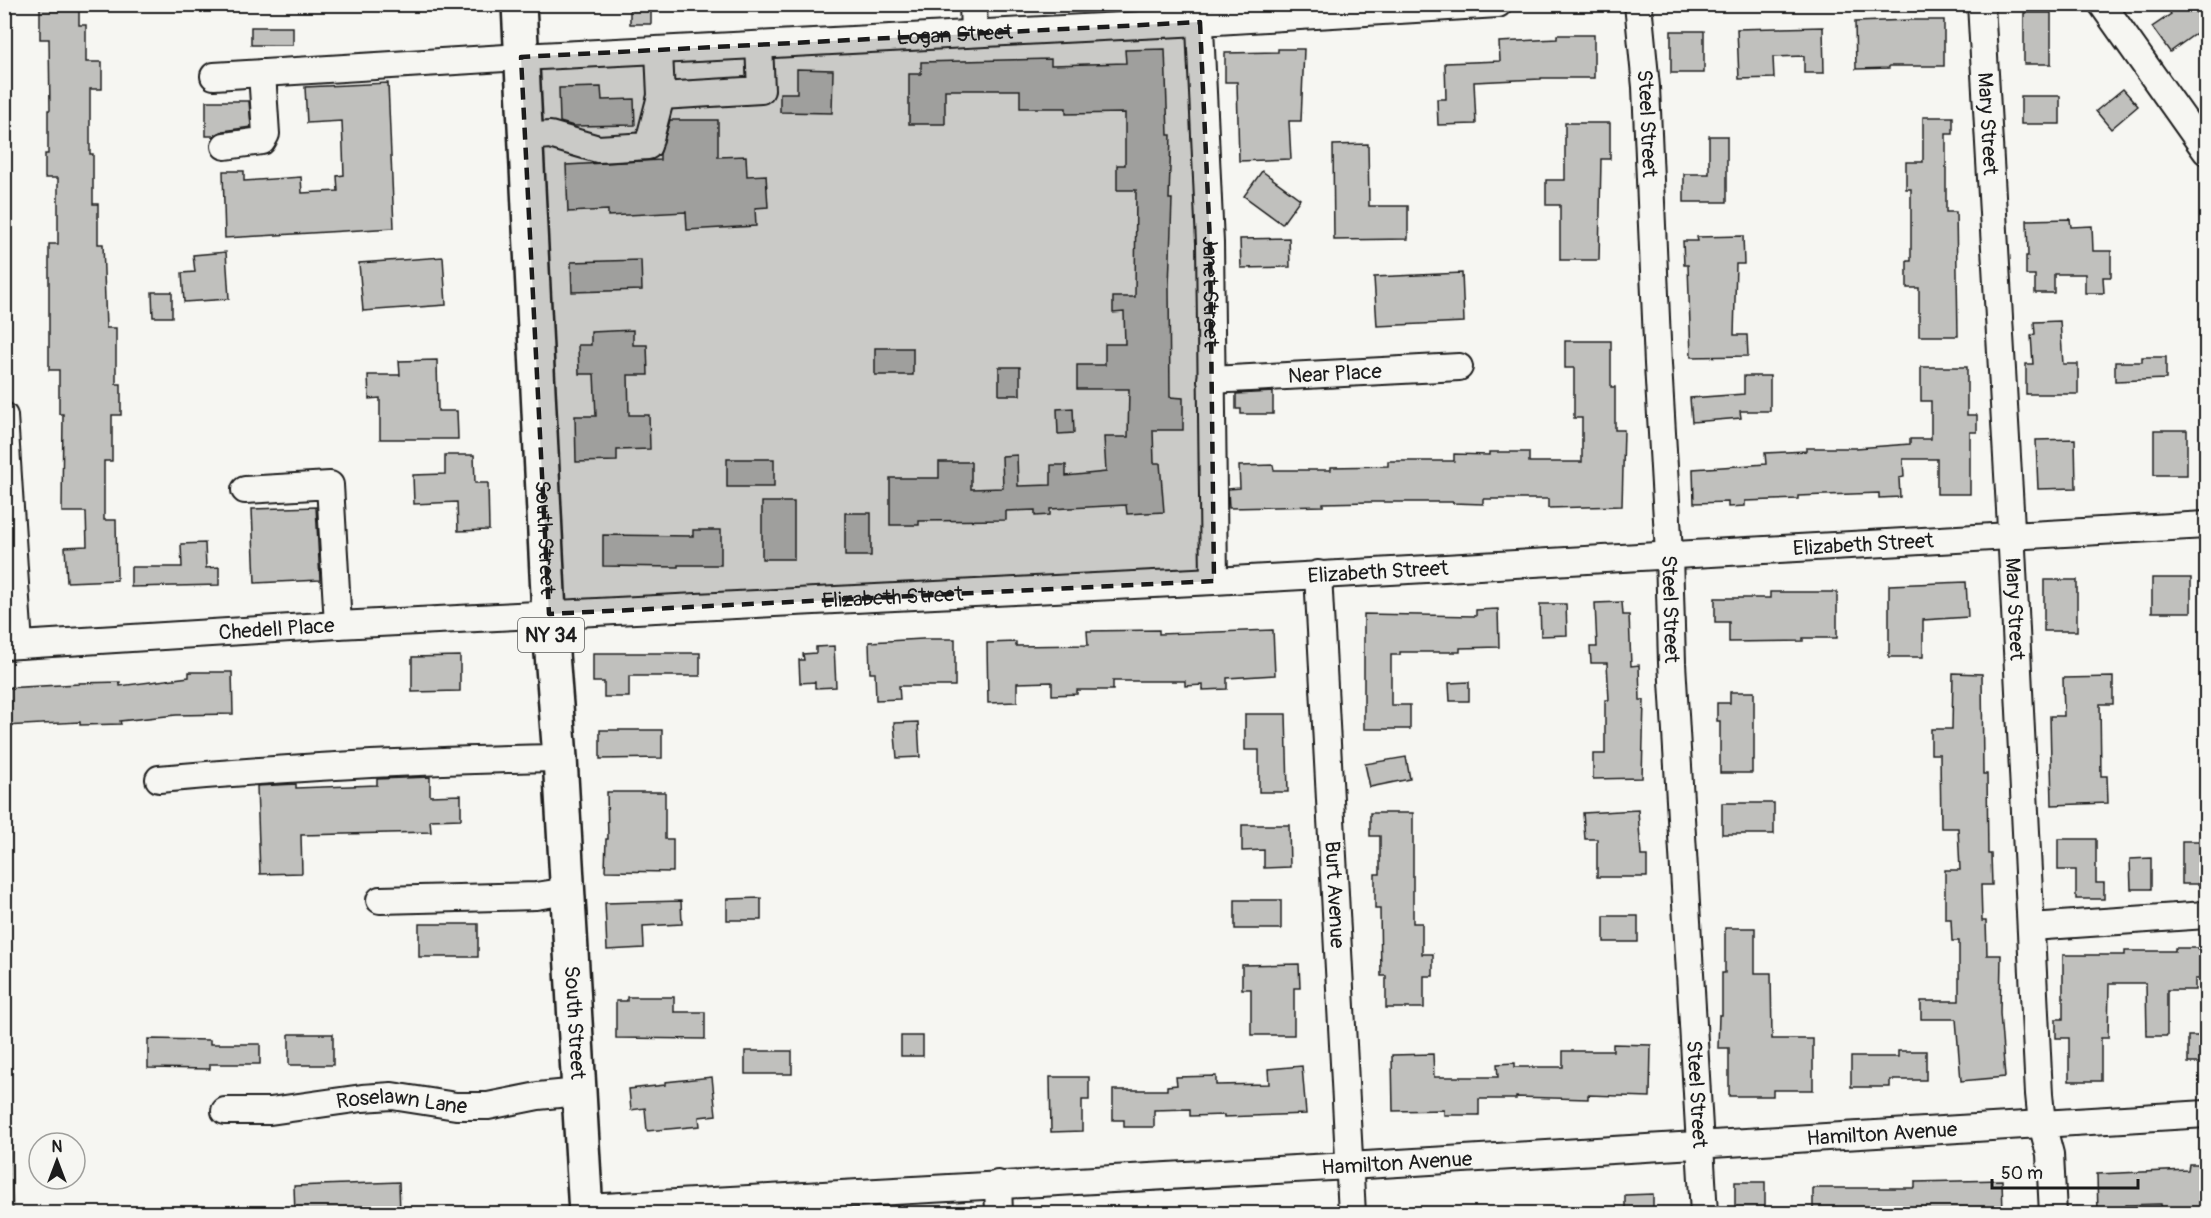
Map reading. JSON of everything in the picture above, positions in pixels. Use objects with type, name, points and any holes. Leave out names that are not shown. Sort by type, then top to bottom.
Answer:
[{"type":"main road","name":"South Street","points":[[519,4],[549,614],[560,758],[586,1211]]},
{"type":"street","points":[[973,4],[974,33]]},
{"type":"street","name":"Logan Street","points":[[214,76],[974,33],[1200,13],[1498,4]]},
{"type":"street","name":"Steel Street","points":[[1638,4],[1646,87],[1674,687],[1704,1214]]},
{"type":"street","name":"Mary Street","points":[[1981,4],[2042,1124],[2050,1154],[2053,1214]]},
{"type":"street","points":[[2102,4],[2206,151]]},
{"type":"street","name":"Janet Street","points":[[1200,13],[1208,172],[1214,581]]},
{"type":"street","points":[[661,96],[761,90],[759,45]]},
{"type":"street","points":[[526,137],[550,135],[598,149],[648,146],[661,96],[659,51]]},
{"type":"street","points":[[225,146],[262,141],[266,134],[262,73]]},
{"type":"street","name":"Near Place","points":[[1210,380],[1459,367]]},
{"type":"street","points":[[4,416],[12,645]]},
{"type":"street","points":[[245,490],[330,485],[338,626]]},
{"type":"street","name":"Elizabeth Street","points":[[549,614],[1214,581],[2206,525]]},
{"type":"street","name":"Burt Avenue","points":[[1318,574],[1352,1214]]},
{"type":"street","name":"Chedell Place","points":[[12,645],[549,614]]},
{"type":"street","points":[[159,779],[422,760],[560,758]]},
{"type":"street","points":[[380,900],[536,896],[568,891]]},
{"type":"street","points":[[2031,927],[2206,915]]},
{"type":"street","name":"Roselawn Lane","points":[[225,1111],[270,1111],[392,1096],[456,1106],[488,1106],[538,1096],[579,1092]]},
{"type":"street","name":"Hamilton Avenue","points":[[586,1211],[998,1184],[1349,1166],[2206,1114]]},
{"type":"street","points":[[998,1184],[999,1214]]},
{"type":"highlighted area","points":[[1200,22],[1210,243],[1214,581],[549,614],[521,57]]},
{"type":"shaded area","points":[[4,1007],[6,1007],[13,1214],[4,1213]]},
{"type":"building","points":[[40,4],[79,4],[79,25],[86,25],[86,62],[102,62],[102,89],[90,89],[90,154],[93,154],[93,204],[98,204],[98,244],[103,244],[106,328],[116,328],[116,384],[121,384],[121,415],[112,415],[112,461],[104,461],[104,520],[116,520],[117,580],[67,582],[65,547],[87,546],[86,512],[62,512],[63,414],[59,414],[59,370],[49,370],[49,244],[58,244],[58,178],[45,178],[45,154],[48,154],[48,110],[50,110],[49,39],[40,39]]},
{"type":"building","points":[[630,4],[651,4],[651,24],[630,24]]},
{"type":"building","points":[[2164,4],[2191,4],[2206,26],[2170,52],[2152,27],[2171,14]]},
{"type":"building","points":[[2024,13],[2051,13],[2051,64],[2024,64]]},
{"type":"building","points":[[1944,20],[1944,66],[1889,66],[1889,68],[1856,69],[1855,22]]},
{"type":"building","points":[[251,27],[293,27],[293,45],[251,45]]},
{"type":"building","points":[[1823,27],[1824,73],[1804,73],[1804,56],[1773,57],[1774,78],[1739,79],[1737,29]]},
{"type":"building","points":[[1671,31],[1704,31],[1704,73],[1671,73]]},
{"type":"building","points":[[1557,35],[1594,35],[1594,78],[1474,82],[1476,124],[1438,125],[1437,99],[1446,99],[1445,63],[1500,61],[1499,42],[1557,39]]},
{"type":"building","points":[[1165,49],[1168,135],[1171,135],[1169,199],[1172,199],[1169,287],[1170,397],[1183,398],[1183,430],[1153,430],[1154,463],[1160,463],[1164,512],[1127,514],[1126,505],[1050,509],[1050,515],[1035,516],[1035,510],[1006,511],[1006,520],[919,521],[919,525],[890,525],[890,478],[939,478],[939,462],[971,462],[971,489],[1003,488],[1002,456],[1017,455],[1018,486],[1051,485],[1051,465],[1066,465],[1066,476],[1106,472],[1104,437],[1128,437],[1129,389],[1077,389],[1077,365],[1105,365],[1105,344],[1125,344],[1124,312],[1113,313],[1113,297],[1135,297],[1136,190],[1117,190],[1117,165],[1125,165],[1125,113],[1066,114],[1066,108],[1020,108],[1020,90],[945,90],[945,124],[909,124],[909,74],[921,74],[921,62],[1051,59],[1051,65],[1126,63],[1125,50]]},
{"type":"building","points":[[1278,49],[1304,49],[1301,121],[1289,121],[1291,159],[1239,161],[1237,82],[1225,82],[1225,53],[1278,52]]},
{"type":"building","points":[[797,69],[833,70],[832,113],[780,112],[780,93],[797,93]]},
{"type":"building","points":[[388,83],[394,228],[225,238],[223,171],[244,171],[244,181],[301,177],[302,193],[338,191],[337,176],[344,175],[342,121],[307,123],[305,87]]},
{"type":"building","points":[[601,87],[602,100],[634,99],[635,125],[574,126],[560,122],[559,88]]},
{"type":"building","points":[[2123,89],[2138,106],[2111,129],[2096,111]]},
{"type":"building","points":[[2021,96],[2060,96],[2060,124],[2021,124]]},
{"type":"building","points":[[206,101],[249,101],[251,127],[206,136]]},
{"type":"building","points":[[1923,117],[1953,117],[1953,134],[1946,134],[1946,212],[1956,212],[1958,336],[1919,336],[1919,288],[1907,288],[1907,261],[1911,261],[1911,189],[1906,189],[1906,162],[1923,162]]},
{"type":"building","points":[[670,120],[718,120],[718,157],[746,156],[747,176],[766,175],[768,207],[755,208],[756,226],[687,230],[686,212],[608,216],[608,210],[568,212],[566,165],[660,160]]},
{"type":"building","points":[[1565,123],[1610,123],[1610,159],[1601,159],[1599,260],[1560,260],[1560,205],[1546,205],[1546,180],[1565,180]]},
{"type":"building","points":[[1709,136],[1727,136],[1727,202],[1684,202],[1684,174],[1709,174]]},
{"type":"building","points":[[1368,144],[1369,206],[1408,206],[1408,239],[1334,240],[1333,145]]},
{"type":"building","points":[[1262,171],[1300,199],[1282,224],[1244,196]]},
{"type":"building","points":[[2070,219],[2071,227],[2092,226],[2093,251],[2111,251],[2111,277],[2103,277],[2104,293],[2085,293],[2085,274],[2054,274],[2054,293],[2035,293],[2035,275],[2026,275],[2027,220]]},
{"type":"building","points":[[1743,236],[1744,264],[1736,264],[1734,335],[1747,335],[1748,356],[1691,357],[1688,265],[1684,265],[1683,241],[1698,241],[1697,237]]},
{"type":"building","points":[[1289,238],[1290,267],[1241,268],[1240,239]]},
{"type":"building","points":[[226,252],[229,299],[184,302],[182,273],[195,272],[193,255]]},
{"type":"building","points":[[443,257],[446,305],[363,311],[359,263]]},
{"type":"building","points":[[641,260],[642,290],[572,292],[571,262]]},
{"type":"building","points":[[1462,273],[1464,322],[1377,326],[1374,277]]},
{"type":"building","points":[[152,292],[172,292],[172,317],[153,317]]},
{"type":"building","points":[[2060,321],[2063,364],[2078,364],[2078,394],[2026,394],[2026,364],[2033,364],[2031,335],[2035,334],[2034,322]]},
{"type":"building","points":[[633,330],[633,345],[647,345],[648,375],[628,375],[629,415],[649,415],[650,449],[617,450],[617,461],[576,462],[575,416],[596,416],[594,374],[579,374],[578,345],[591,345],[591,332]]},
{"type":"building","points":[[1565,341],[1611,341],[1611,387],[1615,387],[1615,430],[1624,430],[1622,506],[1548,508],[1548,499],[1483,499],[1483,504],[1371,502],[1323,503],[1323,506],[1229,508],[1228,489],[1240,488],[1239,466],[1273,465],[1274,470],[1331,470],[1331,467],[1388,466],[1388,461],[1454,461],[1454,454],[1489,455],[1489,452],[1529,452],[1529,462],[1582,462],[1582,418],[1574,418],[1574,368],[1565,368]]},
{"type":"building","points":[[875,348],[913,348],[913,375],[875,375]]},
{"type":"building","points":[[2142,357],[2166,357],[2166,379],[2115,381],[2115,362],[2142,362]]},
{"type":"building","points":[[437,360],[438,411],[457,411],[458,439],[380,439],[380,398],[369,399],[368,375],[400,375],[399,361]]},
{"type":"building","points":[[999,367],[1020,367],[1020,395],[999,395]]},
{"type":"building","points":[[1921,367],[1967,367],[1967,415],[1977,415],[1977,432],[1970,432],[1970,494],[1937,494],[1937,459],[1903,459],[1904,477],[1899,478],[1900,497],[1879,498],[1879,493],[1798,496],[1798,499],[1745,501],[1745,506],[1728,507],[1728,502],[1694,503],[1693,469],[1766,464],[1765,453],[1806,451],[1806,448],[1856,448],[1910,444],[1910,439],[1931,439],[1931,401],[1921,401]]},
{"type":"building","points":[[1744,376],[1770,376],[1770,411],[1740,411],[1741,418],[1692,422],[1690,398],[1744,394]]},
{"type":"building","points":[[1273,392],[1273,414],[1241,414],[1241,409],[1236,409],[1236,394]]},
{"type":"building","points":[[1073,408],[1074,433],[1058,434],[1057,409]]},
{"type":"building","points":[[2154,430],[2187,430],[2187,475],[2154,475]]},
{"type":"building","points":[[2075,439],[2076,488],[2038,489],[2036,440]]},
{"type":"building","points":[[445,455],[474,455],[475,483],[488,483],[489,530],[458,531],[457,502],[414,504],[413,475],[445,474]]},
{"type":"building","points":[[727,459],[774,459],[774,487],[727,487]]},
{"type":"building","points":[[762,502],[794,502],[794,559],[762,559]]},
{"type":"building","points":[[316,507],[320,580],[255,583],[252,509]]},
{"type":"building","points":[[845,513],[871,513],[871,556],[845,556]]},
{"type":"building","points":[[693,530],[721,530],[721,565],[603,566],[603,535],[693,536]]},
{"type":"building","points":[[205,543],[206,568],[219,567],[219,585],[131,587],[131,567],[182,567],[181,544]]},
{"type":"building","points":[[2152,578],[2191,578],[2191,612],[2152,612]]},
{"type":"building","points":[[2044,580],[2077,580],[2077,631],[2044,631]]},
{"type":"building","points":[[1966,582],[1968,617],[1923,620],[1923,657],[1889,657],[1889,585]]},
{"type":"building","points":[[1770,592],[1837,592],[1837,638],[1729,642],[1729,622],[1715,622],[1715,598],[1770,598]]},
{"type":"building","points":[[1622,602],[1623,615],[1629,615],[1631,666],[1639,665],[1640,700],[1644,700],[1642,778],[1593,779],[1593,754],[1605,754],[1605,700],[1609,700],[1607,663],[1591,663],[1590,647],[1597,647],[1595,603]]},
{"type":"building","points":[[1540,604],[1566,604],[1567,635],[1541,636]]},
{"type":"building","points":[[1498,609],[1499,647],[1460,648],[1460,652],[1400,652],[1400,655],[1391,655],[1391,705],[1410,705],[1410,729],[1364,729],[1364,614],[1476,616],[1476,610]]},
{"type":"building","points":[[1159,630],[1159,634],[1273,630],[1275,675],[1227,678],[1227,689],[1203,690],[1203,685],[1185,686],[1185,681],[1113,681],[1113,690],[1077,690],[1077,694],[1052,695],[1052,682],[1017,683],[1017,702],[988,703],[987,643],[1016,642],[1016,646],[1088,645],[1087,631]]},
{"type":"building","points":[[955,639],[955,686],[899,686],[900,699],[876,700],[875,673],[870,673],[869,642]]},
{"type":"building","points":[[834,646],[836,687],[815,688],[815,682],[800,683],[799,660],[804,660],[803,654],[816,653],[816,647]]},
{"type":"building","points":[[593,653],[700,653],[700,676],[629,676],[629,697],[604,697],[604,682],[593,682]]},
{"type":"building","points":[[460,656],[460,691],[412,692],[412,657]]},
{"type":"building","points":[[189,672],[232,672],[233,714],[176,715],[120,721],[121,724],[80,725],[80,722],[4,726],[4,688],[120,682],[120,686],[189,677]]},
{"type":"building","points":[[1953,673],[1982,674],[1983,774],[1987,774],[1988,854],[1991,854],[1992,885],[1981,885],[1982,921],[1986,921],[1987,955],[2001,955],[2000,1013],[2005,1077],[1961,1081],[1956,1019],[1921,1019],[1921,1001],[1959,1001],[1959,941],[1952,941],[1951,919],[1945,919],[1945,870],[1960,870],[1958,828],[1941,828],[1940,754],[1931,754],[1931,729],[1952,729]]},
{"type":"building","points":[[2113,677],[2113,704],[2100,704],[2101,776],[2107,776],[2108,803],[2052,805],[2050,716],[2064,716],[2063,678]]},
{"type":"building","points":[[1469,682],[1469,701],[1450,701],[1449,683]]},
{"type":"building","points":[[1730,692],[1754,692],[1752,773],[1720,773],[1720,721],[1717,721],[1717,703],[1730,703]]},
{"type":"building","points":[[1245,714],[1286,714],[1288,792],[1259,792],[1259,750],[1245,750]]},
{"type":"building","points":[[918,722],[920,757],[897,758],[894,723]]},
{"type":"building","points":[[600,730],[662,730],[662,758],[600,759]]},
{"type":"building","points":[[1406,757],[1410,779],[1370,787],[1365,764]]},
{"type":"building","points":[[430,777],[430,796],[461,795],[461,819],[430,820],[431,832],[301,835],[302,873],[260,874],[257,786],[296,784],[296,788],[377,785],[377,779]]},
{"type":"building","points":[[607,792],[665,792],[665,839],[673,839],[673,872],[605,871],[606,839],[608,839]]},
{"type":"building","points":[[1722,803],[1774,803],[1774,834],[1722,834]]},
{"type":"building","points":[[1638,810],[1641,856],[1647,856],[1647,877],[1597,877],[1597,839],[1585,839],[1583,813]]},
{"type":"building","points":[[1370,813],[1413,813],[1413,923],[1422,923],[1422,954],[1433,954],[1433,976],[1424,976],[1424,1008],[1386,1008],[1386,976],[1381,976],[1380,909],[1375,909],[1375,874],[1380,874],[1380,836],[1370,836]]},
{"type":"building","points":[[1242,825],[1289,825],[1290,867],[1264,868],[1264,850],[1242,851]]},
{"type":"building","points":[[2058,839],[2096,839],[2096,883],[2104,883],[2104,899],[2076,899],[2076,870],[2058,870]]},
{"type":"building","points":[[2182,841],[2206,841],[2206,884],[2182,884]]},
{"type":"building","points":[[2151,858],[2151,889],[2131,889],[2130,859]]},
{"type":"building","points":[[761,898],[761,920],[727,920],[727,899]]},
{"type":"building","points":[[1235,900],[1281,900],[1281,929],[1235,929]]},
{"type":"building","points":[[681,901],[682,924],[643,926],[644,948],[607,950],[605,903]]},
{"type":"building","points":[[1604,916],[1638,916],[1638,942],[1604,942]]},
{"type":"building","points":[[419,924],[478,924],[478,957],[419,957]]},
{"type":"building","points":[[1725,928],[1755,928],[1755,973],[1771,973],[1772,1039],[1813,1039],[1813,1090],[1773,1090],[1773,1096],[1729,1096],[1729,1048],[1718,1048],[1719,1015],[1722,1015],[1722,973],[1725,973]]},
{"type":"building","points":[[2175,948],[2206,948],[2206,979],[2195,979],[2195,990],[2167,990],[2167,1036],[2147,1036],[2146,983],[2109,983],[2108,1038],[2101,1038],[2101,1081],[2069,1081],[2069,1038],[2056,1038],[2056,1019],[2063,1019],[2063,955],[2125,955],[2125,951],[2175,951]]},
{"type":"building","points":[[1299,964],[1300,988],[1294,988],[1294,1035],[1251,1035],[1251,989],[1242,989],[1242,965]]},
{"type":"building","points":[[627,997],[674,997],[674,1012],[705,1012],[705,1039],[616,1038],[616,1001],[627,1001]]},
{"type":"building","points":[[289,1034],[333,1034],[333,1065],[289,1065]]},
{"type":"building","points":[[901,1036],[923,1036],[923,1056],[901,1056]]},
{"type":"building","points":[[2188,1036],[2206,1036],[2206,1063],[2188,1063]]},
{"type":"building","points":[[148,1039],[210,1040],[210,1044],[260,1044],[260,1064],[210,1064],[210,1069],[148,1068]]},
{"type":"building","points":[[1613,1044],[1651,1045],[1650,1097],[1588,1095],[1588,1099],[1516,1097],[1516,1099],[1479,1099],[1479,1115],[1444,1115],[1444,1110],[1393,1111],[1392,1055],[1433,1054],[1434,1077],[1498,1077],[1497,1064],[1515,1063],[1515,1067],[1563,1067],[1563,1051],[1613,1051]]},
{"type":"building","points":[[745,1051],[792,1051],[792,1074],[745,1074]]},
{"type":"building","points":[[1898,1051],[1926,1051],[1926,1080],[1890,1080],[1890,1087],[1851,1087],[1851,1057],[1898,1057]]},
{"type":"building","points":[[1302,1066],[1306,1114],[1224,1117],[1224,1115],[1190,1116],[1190,1109],[1154,1110],[1154,1127],[1124,1127],[1124,1120],[1113,1120],[1113,1090],[1167,1090],[1167,1086],[1177,1085],[1176,1077],[1216,1076],[1216,1085],[1269,1084],[1268,1069]]},
{"type":"building","points":[[712,1077],[716,1115],[699,1117],[700,1126],[647,1131],[645,1108],[631,1110],[629,1089]]},
{"type":"building","points":[[1050,1077],[1089,1077],[1089,1100],[1082,1100],[1082,1131],[1051,1132]]},
{"type":"building","points":[[2189,1164],[2206,1164],[2206,1213],[2162,1214],[2161,1204],[2126,1205],[2126,1214],[2098,1214],[2097,1174],[2188,1170]]},
{"type":"building","points":[[2002,1180],[2003,1214],[1813,1214],[1813,1188],[1915,1188],[1915,1182]]},
{"type":"building","points":[[399,1182],[400,1214],[295,1214],[294,1186]]},
{"type":"building","points":[[1735,1182],[1765,1182],[1765,1214],[1735,1214]]},
{"type":"building","points":[[1653,1194],[1653,1214],[1625,1214],[1625,1195]]}]
